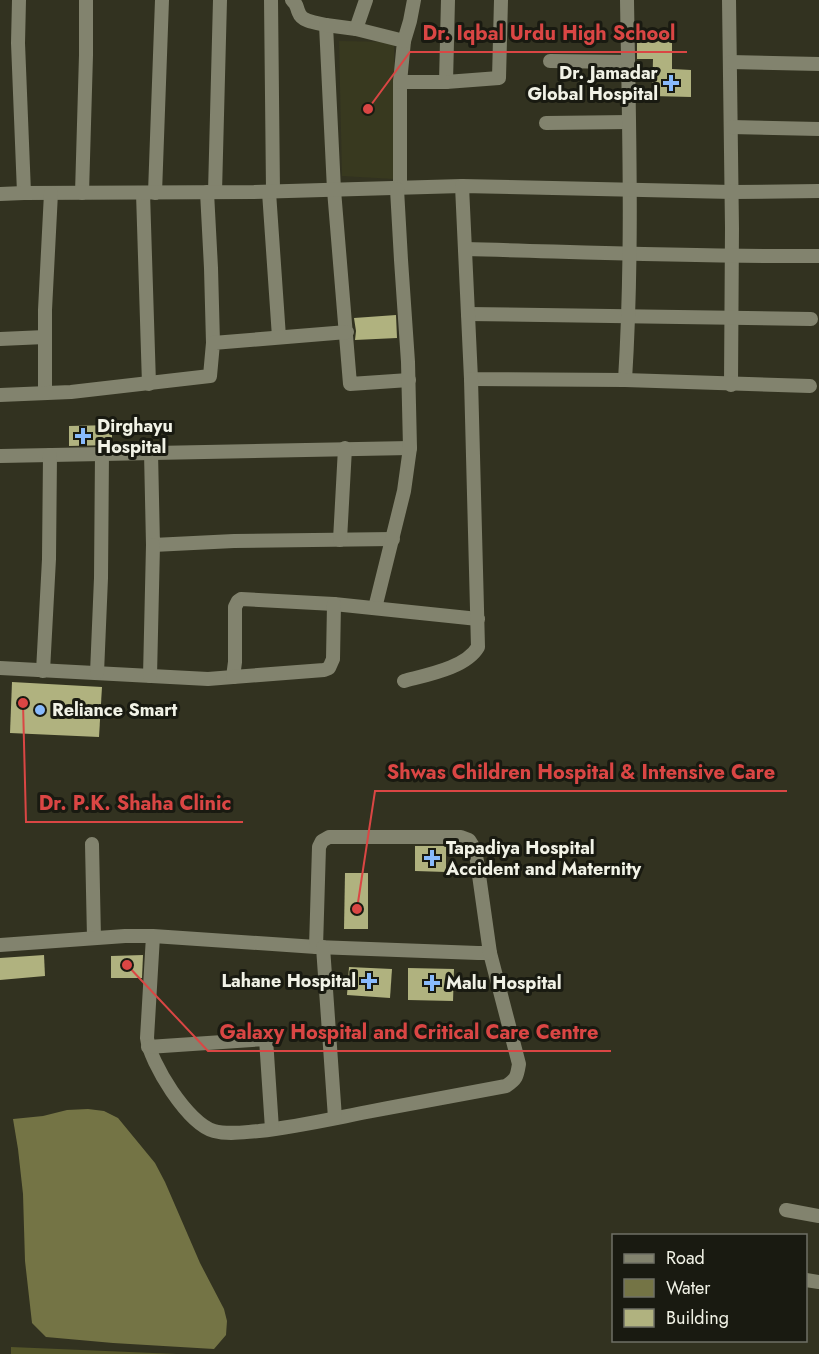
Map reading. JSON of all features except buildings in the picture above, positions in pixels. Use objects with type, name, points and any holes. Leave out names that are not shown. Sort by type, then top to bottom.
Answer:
[{"type":"street","points":[[20,0],[18,43],[24,193]]},
{"type":"street","points":[[82,193],[87,55],[86,0]]},
{"type":"street","points":[[149,384],[149,193],[162,0]]},
{"type":"street","points":[[0,395],[71,392],[210,376],[213,343],[211,192],[220,0]]},
{"type":"street","points":[[271,0],[271,191],[279,337]]},
{"type":"street","points":[[292,0],[297,5],[301,17],[326,25],[356,29],[404,41]]},
{"type":"street","points":[[356,29],[366,0]]},
{"type":"street","points":[[375,608],[404,491],[410,448],[409,380],[399,188],[400,82],[404,41],[414,0]]},
{"type":"street","points":[[446,82],[448,0]]},
{"type":"street","points":[[400,82],[446,82],[499,78],[501,0]]},
{"type":"street","points":[[625,380],[630,253],[627,0]]},
{"type":"street","points":[[729,0],[732,385]]},
{"type":"street","points":[[326,25],[334,190],[350,384],[409,380]]},
{"type":"street","points":[[550,61],[628,62]]},
{"type":"street","points":[[730,62],[819,64]]},
{"type":"street","points":[[546,123],[629,122]]},
{"type":"street","points":[[731,128],[819,129]]},
{"type":"street","points":[[0,194],[462,186],[732,192],[819,191]]},
{"type":"street","points":[[404,681],[469,658],[478,647],[471,379],[462,186]]},
{"type":"street","points":[[45,393],[45,310],[51,193]]},
{"type":"street","points":[[465,249],[732,257],[818,256]]},
{"type":"street","points":[[468,314],[811,319]]},
{"type":"street","points":[[213,343],[347,332]]},
{"type":"street","points":[[0,339],[45,337]]},
{"type":"street","points":[[471,379],[625,380],[810,386]]},
{"type":"street","points":[[340,540],[345,448]]},
{"type":"street","points":[[0,456],[410,448]]},
{"type":"street","points":[[150,676],[153,545],[151,452]]},
{"type":"street","points":[[97,673],[101,578],[102,453]]},
{"type":"street","points":[[43,671],[49,559],[50,454]]},
{"type":"street","points":[[153,545],[234,541],[393,539]]},
{"type":"street","points":[[233,677],[235,607],[241,599],[334,604],[478,619]]},
{"type":"street","points":[[0,668],[208,679],[324,670],[329,668],[333,659],[334,604]]},
{"type":"street","points":[[153,936],[148,1047],[167,1086],[193,1116],[210,1130],[225,1133],[272,1129],[335,1118],[506,1086],[518,1075],[519,1064],[490,952],[477,861],[474,848],[469,840],[461,837],[329,837],[322,841],[319,847],[320,947],[335,1118]]},
{"type":"street","points":[[92,844],[94,938]]},
{"type":"street","points":[[0,945],[153,936],[320,947],[490,952]]},
{"type":"street","points":[[148,1047],[266,1039],[272,1129]]},
{"type":"street","points":[[786,1210],[819,1216]]},
{"type":"shaded area","points":[[339,41],[394,42],[394,179],[342,176]]},
{"type":"shaded area","points":[[11,1347],[177,1354],[11,1354]]},
{"type":"water","points":[[88,1109],[104,1111],[118,1118],[155,1163],[165,1182],[200,1263],[224,1309],[227,1321],[226,1335],[214,1349],[46,1337],[32,1323],[25,1261],[23,1194],[13,1119]]},
{"type":"place","name":"Dr. Jamadar Global Hospital","points":[[671,83]]},
{"type":"place","name":"Dr. Iqbal Urdu High School","points":[[368,109]]},
{"type":"place","name":"Dirghayu Hospital","points":[[83,436]]},
{"type":"place","name":"Dr. P.K. Shaha Clinic","points":[[23,703]]},
{"type":"place","name":"Reliance Smart","points":[[40,710]]},
{"type":"place","name":"Tapadiya Hospital Accident and Maternity","points":[[432,858]]},
{"type":"place","name":"Shwas Children Hospital & Intensive Care","points":[[357,909]]},
{"type":"place","name":"Galaxy Hospital and Critical Care Centre","points":[[127,965]]},
{"type":"place","name":"Lahane Hospital","points":[[369,981]]},
{"type":"place","name":"Malu Hospital","points":[[432,983]]}]
